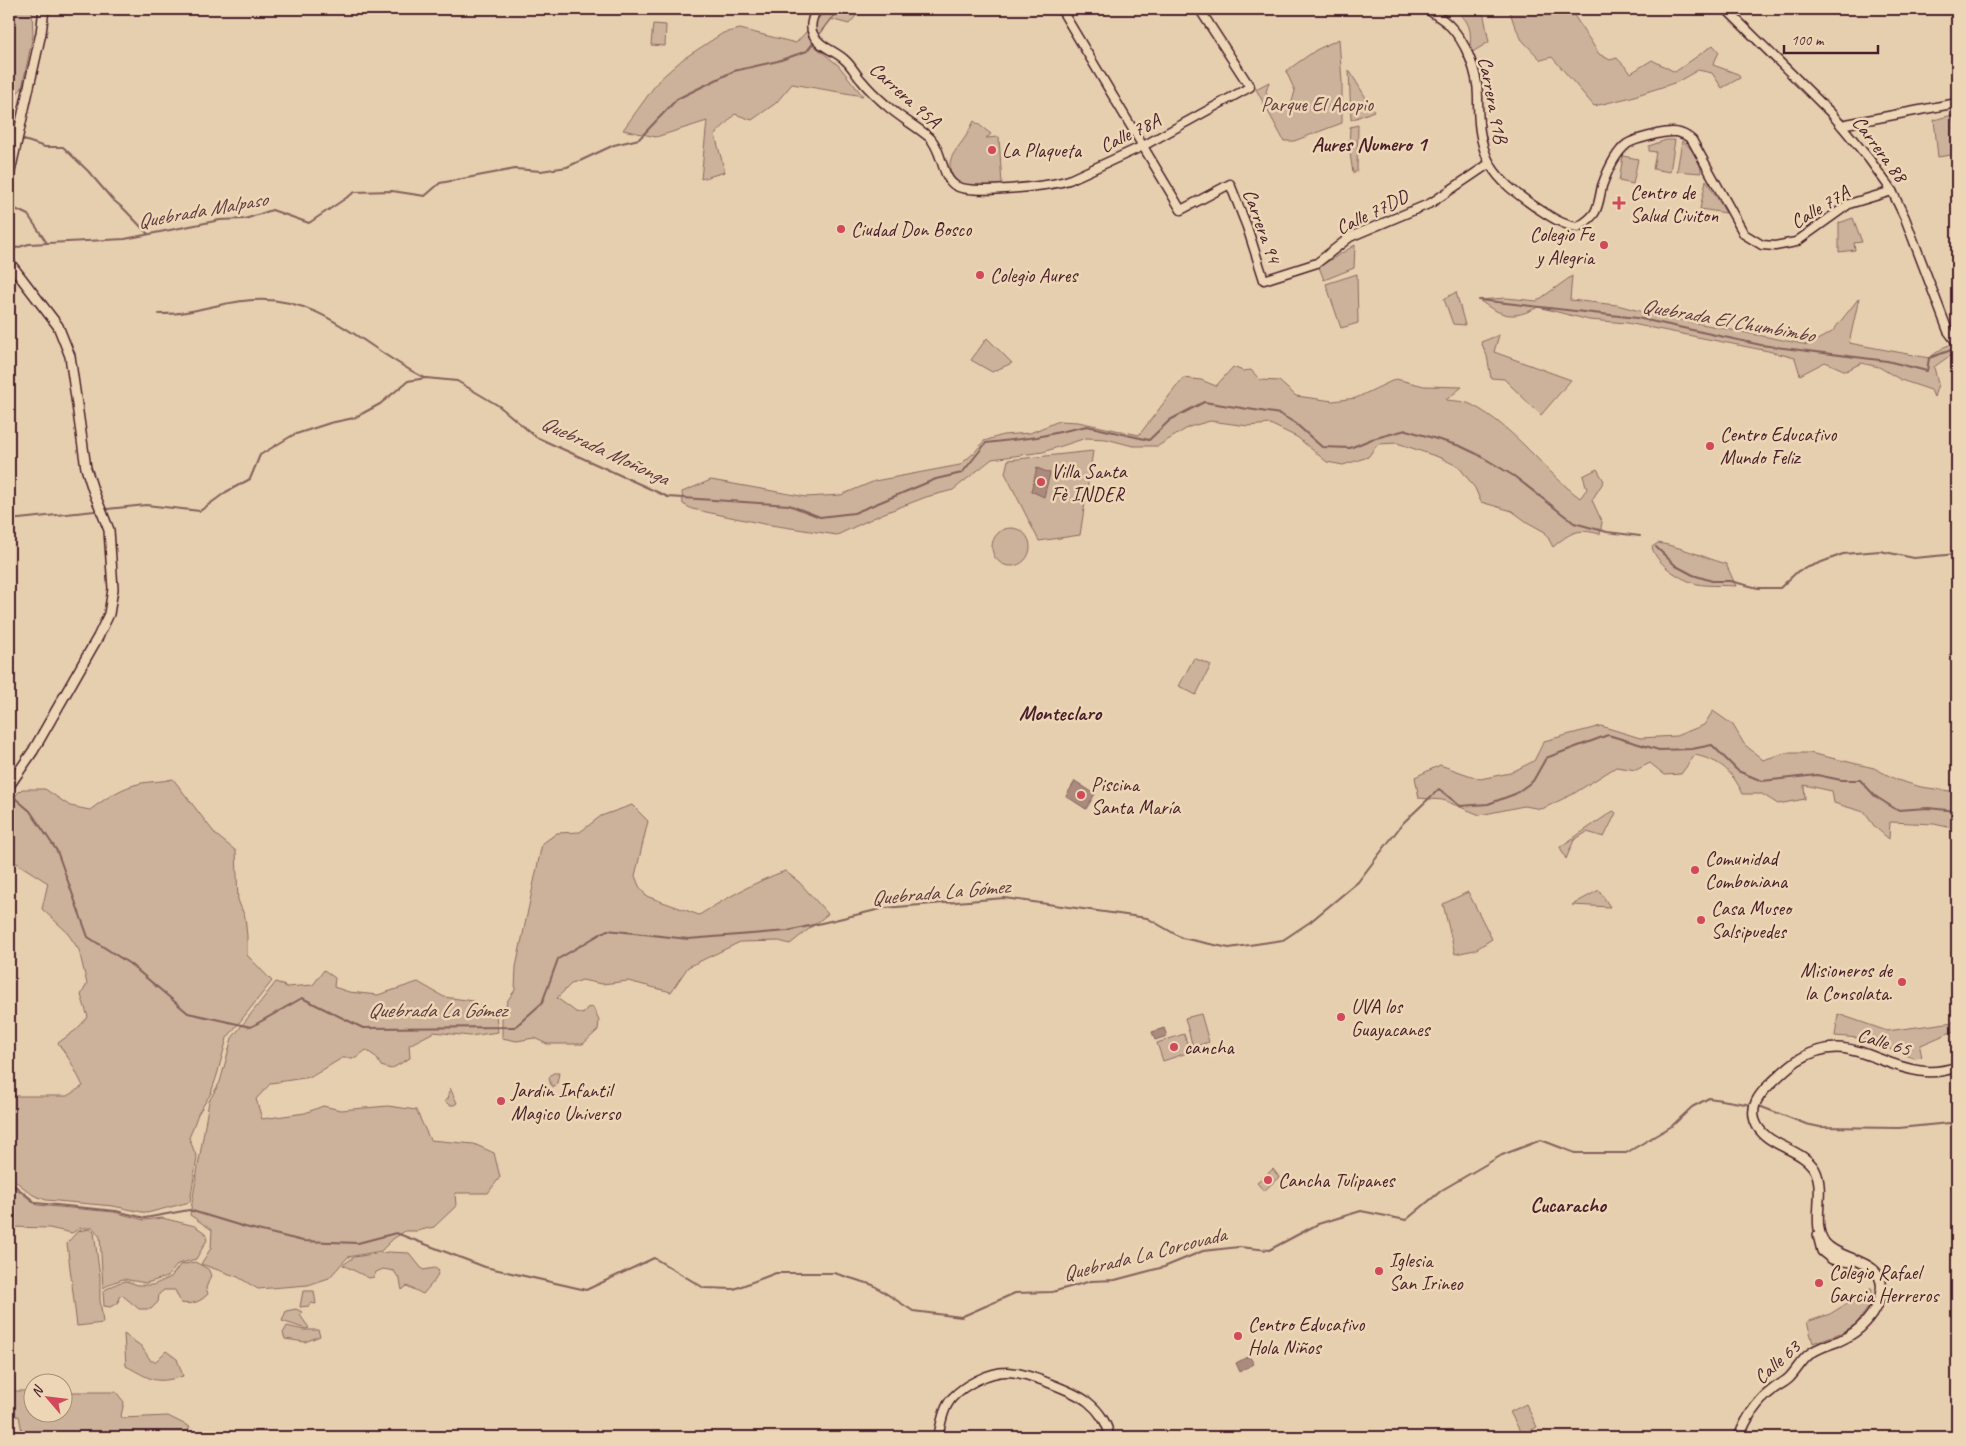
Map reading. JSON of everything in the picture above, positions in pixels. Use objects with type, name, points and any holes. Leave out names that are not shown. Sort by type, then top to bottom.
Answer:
[{"type":"main road","points":[[9,176],[41,33],[44,9]]},
{"type":"main road","points":[[9,262],[58,326],[70,356],[86,468],[108,530],[113,589],[109,614],[98,637],[33,751],[9,786]]},
{"type":"main road","name":"Calle 65","points":[[1818,1225],[1820,1194],[1818,1178],[1814,1169],[1807,1160],[1768,1137],[1755,1121],[1754,1107],[1758,1098],[1796,1061],[1830,1050],[1848,1048],[1857,1050],[1901,1067],[1918,1071],[1945,1071],[1957,1067]]},
{"type":"main road","points":[[1818,1225],[1823,1242],[1832,1249],[1858,1262]]},
{"type":"main road","points":[[1818,1225],[1820,1250],[1832,1259],[1858,1262]]},
{"type":"main road","name":"Calle 63","points":[[1739,1437],[1746,1420],[1760,1400],[1789,1378],[1810,1354],[1820,1347],[1845,1338],[1860,1328],[1874,1311],[1878,1301],[1881,1280],[1873,1270],[1858,1262]]},
{"type":"main road","points":[[9,1380],[9,1397]]},
{"type":"street","name":"Carrera 95A","points":[[817,9],[811,26],[816,37],[846,61],[862,83],[888,107],[930,138],[936,146],[948,179],[958,187]]},
{"type":"street","points":[[1062,9],[1143,146]]},
{"type":"street","name":"Calle 78A","points":[[958,187],[996,189],[1058,184],[1143,146],[1250,87],[1202,13],[1210,9]]},
{"type":"street","name":"Carrera 91B","points":[[1427,9],[1442,18],[1450,26],[1467,54],[1476,80],[1478,96],[1477,119],[1480,135],[1490,163],[1499,176],[1522,198],[1553,219],[1569,226],[1578,227]]},
{"type":"street","name":"Carrera 88","points":[[1726,9],[1797,78],[1841,125],[1892,191],[1905,218],[1948,331],[1957,343]]},
{"type":"street","points":[[1841,125],[1957,103]]},
{"type":"street","name":"Calle 77A","points":[[1578,227],[1591,218],[1596,210],[1603,185],[1620,151],[1627,144],[1636,140],[1667,132],[1685,134],[1692,140],[1744,234],[1762,245],[1775,246],[1796,242],[1849,204],[1892,191]]},
{"type":"street","name":"Carrera 94","points":[[1143,146],[1181,210],[1230,184],[1247,227],[1264,280]]},
{"type":"street","name":"Calle 77DD","points":[[1264,280],[1317,263],[1350,237],[1431,203],[1490,163]]},
{"type":"street","points":[[938,1437],[942,1419],[953,1397],[987,1376],[1008,1372],[1022,1373],[1086,1401],[1101,1415],[1109,1437]]},
{"type":"green space","points":[[9,9],[32,9],[33,35],[22,88],[9,102]]},
{"type":"green space","points":[[827,9],[862,9],[849,24],[830,19],[812,44],[838,65],[863,96],[792,84],[776,103],[752,120],[735,114],[715,135],[725,172],[701,179],[707,121],[656,137],[623,130],[659,80],[683,59],[723,33],[740,29],[796,43]]},
{"type":"green space","points":[[1453,9],[1480,9],[1484,16],[1489,42],[1469,54],[1469,28],[1464,18]]},
{"type":"green space","points":[[1509,9],[1570,9],[1599,54],[1610,60],[1617,58],[1631,73],[1652,60],[1675,72],[1713,45],[1719,52],[1713,65],[1738,74],[1740,78],[1722,88],[1712,73],[1698,70],[1677,82],[1628,98],[1594,106],[1552,57],[1541,60],[1522,40]]},
{"type":"green space","points":[[653,24],[666,25],[665,46],[651,45]]},
{"type":"green space","name":"Parque El Acopio","points":[[1339,39],[1342,123],[1294,141],[1284,141],[1256,89],[1269,82],[1266,92],[1276,111],[1284,106],[1285,108],[1291,105],[1295,91],[1286,71],[1316,50]]},
{"type":"green space","points":[[1349,70],[1374,111],[1351,120]]},
{"type":"green space","points":[[1952,115],[1957,154],[1938,157],[1934,120]]},
{"type":"green space","points":[[974,121],[991,134],[986,138],[999,137],[1002,185],[972,186],[956,182],[952,175],[950,163],[954,152]]},
{"type":"green space","points":[[1358,125],[1357,171],[1353,173],[1349,147],[1350,127]]},
{"type":"green space","points":[[1666,140],[1675,140],[1670,172],[1653,169],[1656,152],[1649,151],[1649,146]]},
{"type":"green space","points":[[1682,141],[1695,155],[1700,164],[1701,173],[1677,171]]},
{"type":"green space","points":[[1623,156],[1638,159],[1633,184],[1619,181]]},
{"type":"green space","points":[[1706,180],[1726,213],[1700,209]]},
{"type":"green space","points":[[1853,218],[1862,242],[1854,243],[1855,250],[1839,252],[1839,223]]},
{"type":"green space","points":[[1355,245],[1354,268],[1324,280],[1319,267]]},
{"type":"green space","points":[[1357,274],[1358,323],[1341,328],[1326,284]]},
{"type":"green space","points":[[1572,276],[1570,300],[1617,305],[1651,314],[1808,345],[1832,332],[1859,298],[1849,343],[1929,358],[1944,347],[1957,342],[1957,353],[1934,367],[1938,384],[1934,397],[1931,390],[1901,380],[1879,367],[1861,363],[1846,371],[1825,362],[1800,375],[1795,358],[1768,351],[1627,323],[1589,320],[1538,307],[1521,314],[1508,315],[1494,310],[1479,300],[1506,298],[1537,301]]},
{"type":"green space","points":[[1456,292],[1465,325],[1453,324],[1444,299]]},
{"type":"green space","points":[[1499,335],[1494,352],[1571,380],[1541,415],[1504,379],[1491,378],[1487,356],[1481,342]]},
{"type":"green space","points":[[987,338],[1012,363],[992,372],[971,360]]},
{"type":"green space","points":[[1233,367],[1243,371],[1251,370],[1260,380],[1279,381],[1296,396],[1333,401],[1356,398],[1396,379],[1424,386],[1462,387],[1446,400],[1469,404],[1487,414],[1502,425],[1566,487],[1580,498],[1587,489],[1583,476],[1597,469],[1604,481],[1592,500],[1602,522],[1600,534],[1585,531],[1575,533],[1553,547],[1545,532],[1512,511],[1481,502],[1475,488],[1459,467],[1441,458],[1397,443],[1378,444],[1368,457],[1343,465],[1327,462],[1297,437],[1270,424],[1248,426],[1210,421],[1189,427],[1158,446],[1133,446],[1106,439],[1086,438],[1043,452],[992,459],[953,490],[926,497],[882,514],[837,535],[764,524],[692,509],[683,504],[682,492],[711,480],[806,497],[841,495],[875,481],[960,465],[984,441],[1003,435],[1030,433],[1059,421],[1078,422],[1139,435],[1183,378],[1201,380],[1216,386]]},
{"type":"green space","points":[[1093,451],[1080,535],[1039,541],[1005,473],[1008,460]]},
{"type":"green space","points":[[1011,528],[1025,533],[1030,547],[1025,561],[1011,566],[997,561],[992,547],[997,533]]},
{"type":"green space","points":[[1658,543],[1726,564],[1736,586],[1697,584],[1681,577],[1665,567],[1659,560],[1652,547]]},
{"type":"green space","points":[[1194,658],[1211,665],[1196,695],[1179,686]]},
{"type":"green space","points":[[1713,711],[1733,725],[1744,744],[1763,760],[1785,753],[1810,753],[1874,768],[1897,780],[1921,787],[1957,792],[1957,829],[1934,824],[1890,822],[1889,839],[1875,827],[1864,812],[1834,803],[1832,791],[1804,785],[1805,799],[1778,804],[1762,794],[1743,794],[1734,779],[1724,768],[1712,760],[1695,755],[1681,774],[1665,775],[1650,763],[1636,770],[1616,767],[1573,794],[1542,809],[1524,806],[1480,815],[1443,800],[1419,798],[1415,777],[1440,765],[1480,779],[1510,773],[1534,761],[1544,741],[1601,726],[1640,738],[1676,736],[1704,725]]},
{"type":"green space","points":[[173,779],[216,835],[236,851],[238,900],[245,917],[247,955],[272,981],[227,1038],[211,1093],[198,1114],[189,1138],[197,1158],[190,1202],[147,1213],[113,1206],[46,1200],[33,1195],[9,1176],[9,1096],[67,1096],[83,1086],[71,1062],[58,1043],[76,1030],[88,1017],[81,995],[87,984],[79,950],[66,931],[42,909],[48,883],[12,860],[9,854],[9,802],[22,789],[45,789],[70,806],[90,810],[108,797],[128,787]]},
{"type":"green space","points":[[632,805],[648,821],[635,876],[646,896],[699,915],[752,885],[785,871],[799,882],[828,914],[790,944],[779,941],[740,942],[688,967],[671,992],[628,981],[602,984],[582,980],[571,984],[557,998],[576,1012],[583,1014],[587,1008],[593,1007],[599,1021],[598,1030],[583,1044],[547,1044],[534,1038],[517,1041],[502,1038],[502,1015],[508,1000],[515,990],[516,967],[542,844],[557,833],[580,832],[601,816]]},
{"type":"green space","points":[[1613,811],[1616,813],[1604,837],[1587,832],[1574,840],[1566,859],[1560,847]]},
{"type":"green space","points":[[1599,890],[1610,907],[1572,905]]},
{"type":"green space","points":[[1468,892],[1492,939],[1475,950],[1455,954],[1443,904]]},
{"type":"green space","points":[[324,970],[335,978],[334,987],[349,992],[378,995],[418,982],[444,997],[474,1001],[496,1015],[498,1032],[470,1036],[434,1032],[409,1045],[410,1058],[391,1069],[381,1066],[376,1057],[366,1050],[356,1058],[342,1058],[311,1077],[271,1083],[256,1099],[262,1119],[305,1113],[323,1106],[341,1110],[388,1106],[416,1110],[430,1140],[474,1144],[494,1153],[500,1177],[488,1193],[455,1193],[456,1206],[434,1227],[417,1231],[405,1231],[393,1239],[381,1251],[348,1257],[329,1278],[308,1285],[258,1289],[238,1277],[201,1264],[211,1248],[212,1230],[190,1215],[209,1101],[220,1082],[232,1038],[276,982],[287,987],[313,985]]},
{"type":"green space","name":"cancha","points":[[1201,1014],[1209,1042],[1193,1047],[1185,1018]]},
{"type":"green space","points":[[1838,1014],[1887,1031],[1954,1022],[1957,1027],[1956,1030],[1921,1045],[1922,1057],[1914,1058],[1859,1038],[1835,1036]]},
{"type":"green space","name":"cancha","points":[[1184,1034],[1190,1052],[1163,1061],[1157,1043]]},
{"type":"green space","points":[[553,1073],[559,1073],[557,1083],[553,1087],[549,1077]]},
{"type":"green space","points":[[450,1088],[457,1103],[454,1105],[449,1105],[445,1101],[448,1099]]},
{"type":"green space","name":"Cancha Tulipanes","points":[[1273,1169],[1279,1177],[1264,1191],[1257,1183]]},
{"type":"green space","points":[[9,1183],[37,1205],[114,1212],[144,1220],[162,1218],[195,1226],[205,1233],[207,1240],[196,1259],[178,1264],[167,1277],[146,1283],[123,1279],[103,1288],[100,1237],[93,1228],[80,1228],[72,1233],[49,1228],[9,1227]]},
{"type":"green space","points":[[90,1229],[94,1232],[100,1277],[103,1323],[77,1326],[67,1243],[78,1231]]},
{"type":"green space","points":[[388,1252],[409,1253],[423,1270],[435,1268],[439,1271],[435,1280],[423,1294],[407,1286],[402,1290],[400,1280],[394,1271],[383,1269],[376,1272],[374,1277],[369,1278],[343,1265],[354,1257]]},
{"type":"green space","points":[[195,1262],[208,1269],[211,1275],[206,1288],[208,1294],[199,1301],[189,1304],[181,1303],[175,1290],[164,1290],[159,1294],[158,1302],[151,1309],[139,1309],[122,1295],[119,1297],[118,1303],[110,1307],[104,1306],[103,1291],[118,1283],[126,1281],[138,1285],[153,1285],[171,1277],[180,1265]]},
{"type":"green space","points":[[1872,1288],[1871,1304],[1856,1324],[1843,1332],[1813,1343],[1807,1322],[1830,1314]]},
{"type":"green space","points":[[303,1291],[314,1291],[316,1304],[311,1303],[309,1306],[300,1307]]},
{"type":"green space","points":[[296,1309],[302,1312],[300,1315],[309,1328],[306,1329],[282,1321],[286,1311]]},
{"type":"green space","points":[[287,1326],[304,1330],[318,1330],[320,1336],[305,1342],[285,1339],[283,1333]]},
{"type":"green space","points":[[124,1334],[141,1346],[151,1361],[156,1361],[166,1351],[177,1359],[183,1376],[165,1380],[153,1379],[126,1366]]},
{"type":"green space","points":[[13,1391],[22,1391],[22,1424],[72,1424],[72,1392],[116,1392],[124,1402],[122,1418],[168,1416],[190,1427],[184,1437],[23,1437],[19,1416],[11,1417]]},
{"type":"green space","points":[[1526,1404],[1537,1427],[1522,1435],[1510,1412]]},
{"type":"green space","points":[[254,1430],[265,1431],[272,1437],[248,1437],[254,1434]]},
{"type":"green space","points":[[674,1432],[674,1437],[647,1437],[647,1434]]},
{"type":"shaded area","name":"Villa Santa Fè INDER","points":[[1037,468],[1050,473],[1044,497],[1031,491]]},
{"type":"shaded area","name":"Piscina Santa María","points":[[1075,781],[1095,794],[1086,809],[1066,796]]},
{"type":"shaded area","points":[[1164,1028],[1167,1036],[1155,1040],[1152,1032]]},
{"type":"shaded area","points":[[1249,1356],[1254,1364],[1240,1372],[1236,1363]]},
{"type":"waterway","name":"Quebrada Malpaso","points":[[818,36],[839,9]]},
{"type":"waterway","name":"Quebrada Malpaso","points":[[9,250],[29,244],[125,239],[220,220],[245,219],[272,210],[309,223],[355,192],[392,191],[425,196],[440,183],[515,169],[541,171],[567,167],[614,145],[639,139],[677,99],[734,71],[778,61],[807,51],[814,42]]},
{"type":"waterway","points":[[21,139],[45,147],[63,147],[148,234]]},
{"type":"waterway","points":[[9,206],[28,215],[47,243]]},
{"type":"waterway","points":[[159,314],[183,313],[228,303],[254,300],[279,301],[302,307],[344,327],[425,378]]},
{"type":"waterway","name":"Quebrada El Chumbimbo","points":[[1479,300],[1637,318],[1761,345],[1887,361],[1927,371],[1929,358],[1957,348]]},
{"type":"waterway","name":"Quebrada Moñonga","points":[[107,509],[146,505],[200,511],[226,492],[250,479],[260,455],[293,435],[330,423],[354,418],[380,404],[408,381],[426,378],[457,381],[499,406],[536,437],[668,497],[789,505],[820,517],[854,513],[936,479],[962,473],[986,443],[1037,437],[1087,426],[1149,440],[1170,420],[1204,402],[1280,414],[1295,423],[1322,447],[1350,448],[1372,439],[1406,430],[1460,446],[1514,476],[1574,523],[1607,532],[1640,536]]},
{"type":"waterway","name":"Quebrada Moñonga","points":[[9,520],[95,511]]},
{"type":"waterway","name":"Quebrada Moñonga","points":[[1656,547],[1676,566],[1693,575],[1712,581],[1730,581],[1758,588],[1780,588],[1798,571],[1843,554],[1880,551],[1914,558],[1957,554]]},
{"type":"waterway","name":"Quebrada La Gómez","points":[[9,793],[30,811],[57,851],[88,937],[130,964],[188,1013],[251,1027],[302,998],[363,1028],[515,1027],[542,1003],[558,959],[607,930],[688,939],[788,931],[885,908],[1004,898],[1147,918],[1182,938],[1229,948],[1283,940],[1310,922],[1358,882],[1403,823],[1439,789],[1460,806],[1488,804],[1515,794],[1533,781],[1546,758],[1608,735],[1659,750],[1692,749],[1712,745],[1738,771],[1762,781],[1817,775],[1841,780],[1860,780],[1875,796],[1897,810],[1928,808],[1957,811]]},
{"type":"waterway","name":"Quebrada La Corcovada","points":[[9,1181],[36,1203],[116,1211],[145,1218],[189,1210],[245,1227],[303,1241],[358,1243],[396,1233],[485,1267],[586,1290],[654,1258],[704,1288],[734,1289],[776,1273],[834,1273],[873,1285],[913,1311],[961,1317],[1015,1293],[1052,1292],[1091,1281],[1115,1280],[1164,1267],[1203,1251],[1239,1247],[1269,1250],[1318,1224],[1361,1211],[1406,1220],[1442,1190],[1502,1155],[1541,1140],[1575,1153],[1626,1153],[1672,1126],[1692,1107],[1709,1098],[1752,1105]]},
{"type":"waterway","name":"Quebrada La Corcovada","points":[[1759,1106],[1806,1124],[1820,1127],[1899,1128],[1949,1123],[1957,1125]]},
{"type":"place","name":"La Plaqueta","points":[[992,150]]},
{"type":"place","name":"Centro de Salud Civiton","points":[[1619,203]]},
{"type":"place","name":"Ciudad Don Bosco","points":[[841,229]]},
{"type":"place","name":"Colegio Fe y Alegria","points":[[1604,245]]},
{"type":"place","name":"Colegio Aures","points":[[980,275]]},
{"type":"place","name":"Centro Educativo Mundo Feliz","points":[[1710,446]]},
{"type":"place","name":"Villa Santa Fè INDER","points":[[1041,482]]},
{"type":"place","name":"Piscina Santa María","points":[[1081,795]]},
{"type":"place","name":"Comunidad Comboniana","points":[[1695,870]]},
{"type":"place","name":"Casa Museo Salsipuedes","points":[[1701,920]]},
{"type":"place","name":"Misioneros de la Consolata.","points":[[1902,982]]},
{"type":"place","name":"UVA los Guayacanes","points":[[1341,1017]]},
{"type":"place","name":"cancha","points":[[1174,1047]]},
{"type":"place","name":"Jardin Infantil Magico Universo","points":[[501,1101]]},
{"type":"place","name":"Cancha Tulipanes","points":[[1268,1180]]},
{"type":"place","name":"Iglesia San Irineo","points":[[1379,1271]]},
{"type":"place","name":"Colegio Rafael Garcia Herreros","points":[[1819,1283]]},
{"type":"place","name":"Centro Educativo Hola Niños","points":[[1238,1336]]},
{"type":"district","name":"Aures Numero 1","points":[[1369,144]]},
{"type":"district","name":"Monteclaro","points":[[1060,713]]},
{"type":"district","name":"Cucaracho","points":[[1568,1205]]}]
